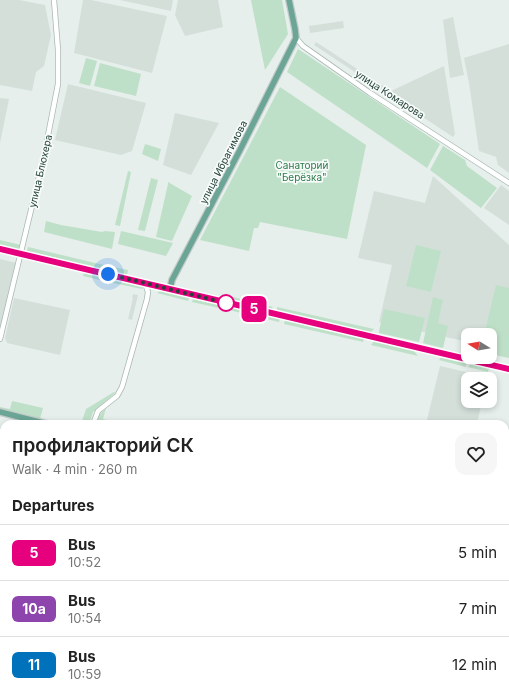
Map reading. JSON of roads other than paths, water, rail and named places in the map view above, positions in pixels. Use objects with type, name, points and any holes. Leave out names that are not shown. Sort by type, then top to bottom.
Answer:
[{"type":"main road","points":[[290,0],[296,38]]},
{"type":"main road","name":"улица Ибрагимова","points":[[170,289],[172,280],[193,242],[296,38]]},
{"type":"main road","points":[[0,249],[509,369]]},
{"type":"main road","points":[[159,286],[172,280]]},
{"type":"main road","points":[[0,412],[31,420]]},
{"type":"street","name":"улица Блюхера","points":[[0,339],[44,156],[58,84],[58,50],[54,0]]},
{"type":"street","name":"улица Комарова","points":[[296,38],[303,46],[364,89],[509,183]]},
{"type":"street","points":[[95,420],[98,412],[120,392],[148,292],[145,283]]},
{"type":"street","points":[[148,292],[159,286]]},
{"type":"park label","name":"Санаторий \"Берёзка\"","points":[[302,170]]}]
